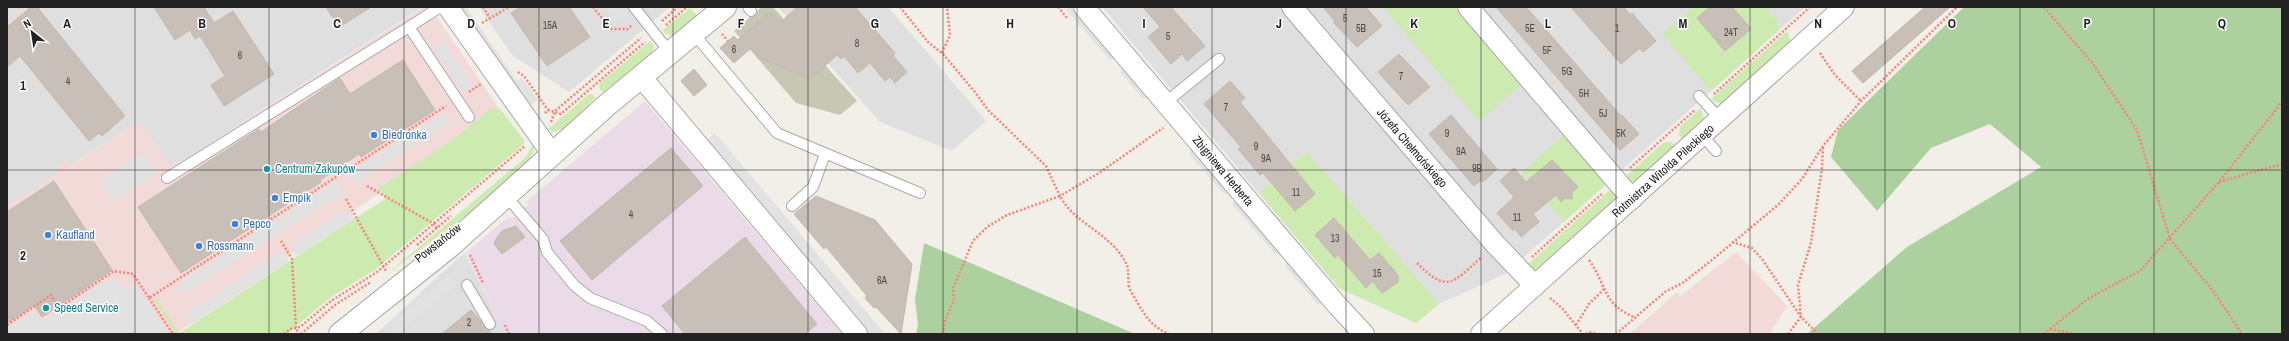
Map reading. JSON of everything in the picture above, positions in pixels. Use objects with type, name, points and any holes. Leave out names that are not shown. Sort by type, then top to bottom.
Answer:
[{"type":"street","points":[[448,7],[532,135],[552,154]]},
{"type":"street","name":"Powstańców","points":[[340,334],[397,286],[434,260],[552,154],[726,7]]},
{"type":"street","name":"Zbigniewa Herberta","points":[[1084,7],[1337,305],[1364,334]]},
{"type":"street","name":"Józefa Chełmońskiego","points":[[1292,7],[1496,245],[1540,290]]},
{"type":"street","points":[[1468,7],[1632,199]]},
{"type":"street","name":"Rotmistrza Witolda Pileckiego","points":[[1480,334],[1540,290],[1578,248],[1844,7]]},
{"type":"street","points":[[642,78],[857,334]]},
{"type":"street","name":"Powstańców","points":[[326,334],[393,278],[552,154]]},
{"type":"lane","points":[[167,178],[440,7]]},
{"type":"lane","points":[[634,7],[671,54]]},
{"type":"lane","points":[[409,27],[469,117]]},
{"type":"lane","points":[[694,34],[772,129],[783,137],[920,193]]},
{"type":"lane","points":[[1165,103],[1219,59]]},
{"type":"lane","points":[[1699,96],[1720,119]]},
{"type":"lane","points":[[1702,136],[1716,152]]},
{"type":"lane","points":[[792,206],[813,187],[826,154]]},
{"type":"lane","points":[[506,196],[543,239],[547,252],[574,285],[590,298],[647,322],[662,334]]},
{"type":"lane","points":[[467,285],[490,324]]},
{"type":"path","points":[[483,7],[490,18]]},
{"type":"path","points":[[480,24],[509,7]]},
{"type":"path","points":[[593,7],[610,29],[628,29],[642,18]]},
{"type":"path","points":[[524,155],[532,135],[548,110],[561,114],[654,31],[678,7]]},
{"type":"path","points":[[284,334],[290,329],[300,327],[331,301],[383,267],[434,224],[532,135],[553,119],[555,113],[654,31],[687,7]]},
{"type":"path","points":[[900,7],[928,42],[942,53],[989,111],[1046,166],[1064,205],[1083,223],[1104,237],[1122,256],[1130,270],[1129,288],[1147,320],[1169,334]]},
{"type":"path","points":[[942,53],[950,35],[947,7]]},
{"type":"path","points":[[1616,334],[1665,292],[1684,282],[1778,204],[1802,179],[1822,146],[1861,101],[1957,7]]},
{"type":"path","points":[[2044,7],[2093,64],[2137,130],[2170,239],[2214,291],[2242,334]]},
{"type":"path","points":[[722,35],[728,41]]},
{"type":"path","points":[[1817,48],[1835,75],[1861,101]]},
{"type":"path","points":[[149,298],[485,81]]},
{"type":"path","points":[[2044,334],[2089,298],[2140,271],[2170,239],[2218,182],[2282,102]]},
{"type":"path","points":[[943,334],[945,321],[954,299],[953,288],[973,241],[987,227],[1007,215],[1060,196],[1099,173],[1162,129]]},
{"type":"path","points":[[1788,334],[1801,317],[1798,286],[1811,243],[1822,168],[1822,146]]},
{"type":"path","points":[[2218,182],[2282,164]]},
{"type":"path","points":[[367,186],[434,224],[437,228]]},
{"type":"path","points":[[346,199],[386,271]]},
{"type":"path","points":[[414,247],[455,213]]},
{"type":"path","points":[[281,241],[292,259],[296,328],[300,334],[335,305],[374,280]]},
{"type":"path","points":[[1732,242],[1752,248],[1762,259],[1801,317],[1818,334]]},
{"type":"path","points":[[1417,263],[1439,282],[1447,283],[1459,276],[1496,245]]},
{"type":"path","points":[[1578,248],[1599,274],[1609,300],[1620,311],[1636,318]]},
{"type":"path","points":[[381,276],[392,266]]},
{"type":"path","points":[[7,325],[51,295],[60,308],[114,271],[133,274],[173,334]]},
{"type":"path","points":[[1576,325],[1589,304],[1604,288]]},
{"type":"path","points":[[1540,290],[1562,308],[1583,334]]},
{"type":"path","points":[[2050,329],[2074,334]]},
{"type":"path","points":[[1588,333],[1598,334]]},
{"type":"shaded area","points":[[7,7],[422,7],[171,168],[140,121],[70,166],[56,167],[60,173],[7,207]]},
{"type":"shaded area","points":[[424,7],[430,7],[500,110],[178,332],[179,334],[7,334],[7,207],[59,173],[56,167],[67,160],[71,166],[140,121],[171,168]]},
{"type":"shaded area","points":[[457,7],[466,7],[517,81],[522,78],[538,100],[528,108]]},
{"type":"shaded area","points":[[479,7],[670,7],[569,92],[512,55]]},
{"type":"shaded area","points":[[605,7],[623,7],[628,13],[616,22]]},
{"type":"shaded area","points":[[762,7],[773,7],[857,101],[840,115],[796,103],[734,31]]},
{"type":"shaded area","points":[[778,7],[888,7],[986,121],[952,151],[880,122]]},
{"type":"shaded area","points":[[1068,7],[1073,7],[1118,60],[1109,59],[1067,11]]},
{"type":"shaded area","points":[[1102,7],[1805,7],[1505,274],[1439,304],[1416,323],[1339,288]]},
{"type":"shaded area","points":[[443,40],[473,86],[463,92],[433,47]]},
{"type":"shaded area","points":[[1122,65],[1150,99],[1142,98],[1121,73]]},
{"type":"shaded area","points":[[645,101],[842,334],[505,334],[466,253],[508,217],[513,218],[528,205],[527,201]]},
{"type":"shaded area","points":[[443,113],[449,123],[355,184],[348,174]]},
{"type":"shaded area","points":[[715,133],[885,334],[868,334],[705,142]]},
{"type":"shaded area","points":[[1190,144],[1232,195],[1223,193],[1190,155]]},
{"type":"shaded area","points":[[144,152],[157,174],[113,202],[100,180]]},
{"type":"shaded area","points":[[336,181],[344,193],[183,294],[177,284]]},
{"type":"shaded area","points":[[1235,197],[1283,254],[1274,253],[1233,205]]},
{"type":"shaded area","points":[[348,209],[354,219],[296,256],[290,245]]},
{"type":"shaded area","points":[[282,251],[289,261],[190,325],[184,314]]},
{"type":"shaded area","points":[[1736,252],[1787,306],[1769,334],[1630,334],[1677,292],[1680,296]]},
{"type":"shaded area","points":[[465,253],[505,334],[376,334],[455,261]]},
{"type":"shaded area","points":[[1286,258],[1326,305],[1317,304],[1286,267]]},
{"type":"shaded area","points":[[450,274],[458,284],[399,334],[396,334],[389,325]]},
{"type":"shaded area","points":[[119,280],[124,289],[136,283],[169,334],[7,334],[7,328],[34,311],[41,322],[105,281]]},
{"type":"green space","points":[[1383,7],[1453,7],[1521,85],[1479,121]]},
{"type":"green space","points":[[1693,7],[1765,7],[1777,21],[1779,30],[1711,91],[1662,34]]},
{"type":"green space","points":[[1964,7],[2282,7],[2282,334],[1807,334],[1907,247],[2041,167],[1990,124],[1931,148],[1877,211],[1831,157],[1838,130]]},
{"type":"green space","points":[[690,8],[698,17],[675,36],[665,34],[663,30]]},
{"type":"green space","points":[[1787,31],[1790,39],[1789,45],[1723,103],[1718,103],[1711,99]]},
{"type":"green space","points":[[650,41],[654,46],[652,53],[603,92],[599,88],[600,83]]},
{"type":"green space","points":[[589,94],[592,94],[595,98],[565,128],[553,132],[548,129]]},
{"type":"green space","points":[[1701,108],[1704,121],[1684,140],[1679,135],[1680,127]]},
{"type":"green space","points":[[490,109],[500,109],[524,140],[524,144],[376,269],[331,297],[287,334],[176,334],[153,299],[156,298],[179,333],[385,199],[379,188],[457,137]]},
{"type":"green space","points":[[1564,135],[1606,184],[1564,222],[1522,172]]},
{"type":"green space","points":[[534,142],[534,150],[529,162],[467,215],[388,273],[526,157]]},
{"type":"green space","points":[[1664,142],[1671,142],[1676,147],[1635,182],[1624,178]]},
{"type":"green space","points":[[1307,152],[1439,304],[1416,323],[1339,288],[1259,193]]},
{"type":"green space","points":[[1612,188],[1615,192],[1615,201],[1539,269],[1533,270],[1526,266]]},
{"type":"green space","points":[[924,243],[1135,334],[916,334],[918,325],[915,300]]},
{"type":"building","points":[[31,7],[37,7],[125,116],[102,136],[99,133],[89,141],[20,56],[7,67],[7,27]]},
{"type":"building","points":[[154,7],[204,7],[214,23],[233,11],[274,74],[224,106],[211,85],[225,76],[200,36],[195,39],[190,30],[175,40]]},
{"type":"building","points":[[326,7],[371,7],[339,27]]},
{"type":"building","points":[[520,7],[569,7],[590,37],[547,66],[511,13]]},
{"type":"building","points":[[797,7],[855,7],[895,53],[893,56],[907,72],[895,83],[890,77],[885,81],[870,63],[858,73],[844,56],[841,59],[837,55],[810,79],[760,58],[751,48],[734,63],[720,48],[734,36],[738,40],[770,12],[780,23]]},
{"type":"building","points":[[1143,7],[1171,7],[1205,46],[1187,61],[1182,54],[1171,64],[1148,37],[1160,27]]},
{"type":"building","points":[[1323,7],[1366,7],[1382,26],[1357,47],[1333,22],[1335,21]]},
{"type":"building","points":[[1496,7],[1526,7],[1621,116],[1622,115],[1639,134],[1620,150]]},
{"type":"building","points":[[1571,7],[1624,7],[1630,15],[1632,13],[1656,41],[1643,52],[1640,48],[1621,64]]},
{"type":"building","points":[[1710,7],[1732,7],[1751,29],[1725,51],[1697,18]]},
{"type":"building","points":[[1925,7],[1950,7],[1863,83],[1852,71]]},
{"type":"building","points":[[1399,54],[1430,87],[1408,105],[1378,72]]},
{"type":"building","name":"Centrum Zakupów","points":[[403,60],[435,110],[361,157],[359,154],[320,180],[321,182],[181,273],[138,207],[259,129],[261,132],[340,78],[350,94]]},
{"type":"building","points":[[694,69],[707,85],[694,96],[681,81]]},
{"type":"building","points":[[1230,81],[1245,98],[1240,102],[1315,194],[1295,211],[1263,173],[1260,175],[1238,149],[1241,147],[1204,104]]},
{"type":"building","points":[[1451,115],[1497,169],[1483,182],[1481,180],[1474,186],[1429,134]]},
{"type":"building","points":[[671,148],[703,186],[592,280],[560,241]]},
{"type":"building","points":[[1552,160],[1578,187],[1572,192],[1572,199],[1565,198],[1561,202],[1556,195],[1533,214],[1539,222],[1521,237],[1515,229],[1513,231],[1497,213],[1514,197],[1500,181],[1514,168],[1526,182]]},
{"type":"building","name":"Kaufland","points":[[54,181],[112,270],[42,317],[34,305],[7,323],[7,212]]},
{"type":"building","points":[[816,196],[875,220],[912,264],[901,334],[876,307],[874,308],[865,298],[867,296],[826,247],[824,249],[794,214]]},
{"type":"building","points":[[1334,218],[1370,260],[1379,253],[1398,275],[1398,282],[1382,293],[1373,281],[1366,288],[1338,255],[1335,258],[1315,235]]},
{"type":"building","points":[[516,226],[525,237],[502,254],[494,244],[496,239],[502,231]]},
{"type":"building","points":[[745,237],[817,324],[805,334],[685,334],[662,306]]},
{"type":"building","points":[[471,310],[492,334],[442,334]]},
{"type":"place","name":"Biedronka","points":[[374,135]]},
{"type":"place","name":"Centrum Zakupów","points":[[267,169]]},
{"type":"place","name":"Empik","points":[[275,198]]},
{"type":"place","name":"Pepco","points":[[235,224]]},
{"type":"place","name":"Kaufland","points":[[48,235]]},
{"type":"place","name":"Rossmann","points":[[199,246]]},
{"type":"place","name":"Speed Service","points":[[46,308]]}]
